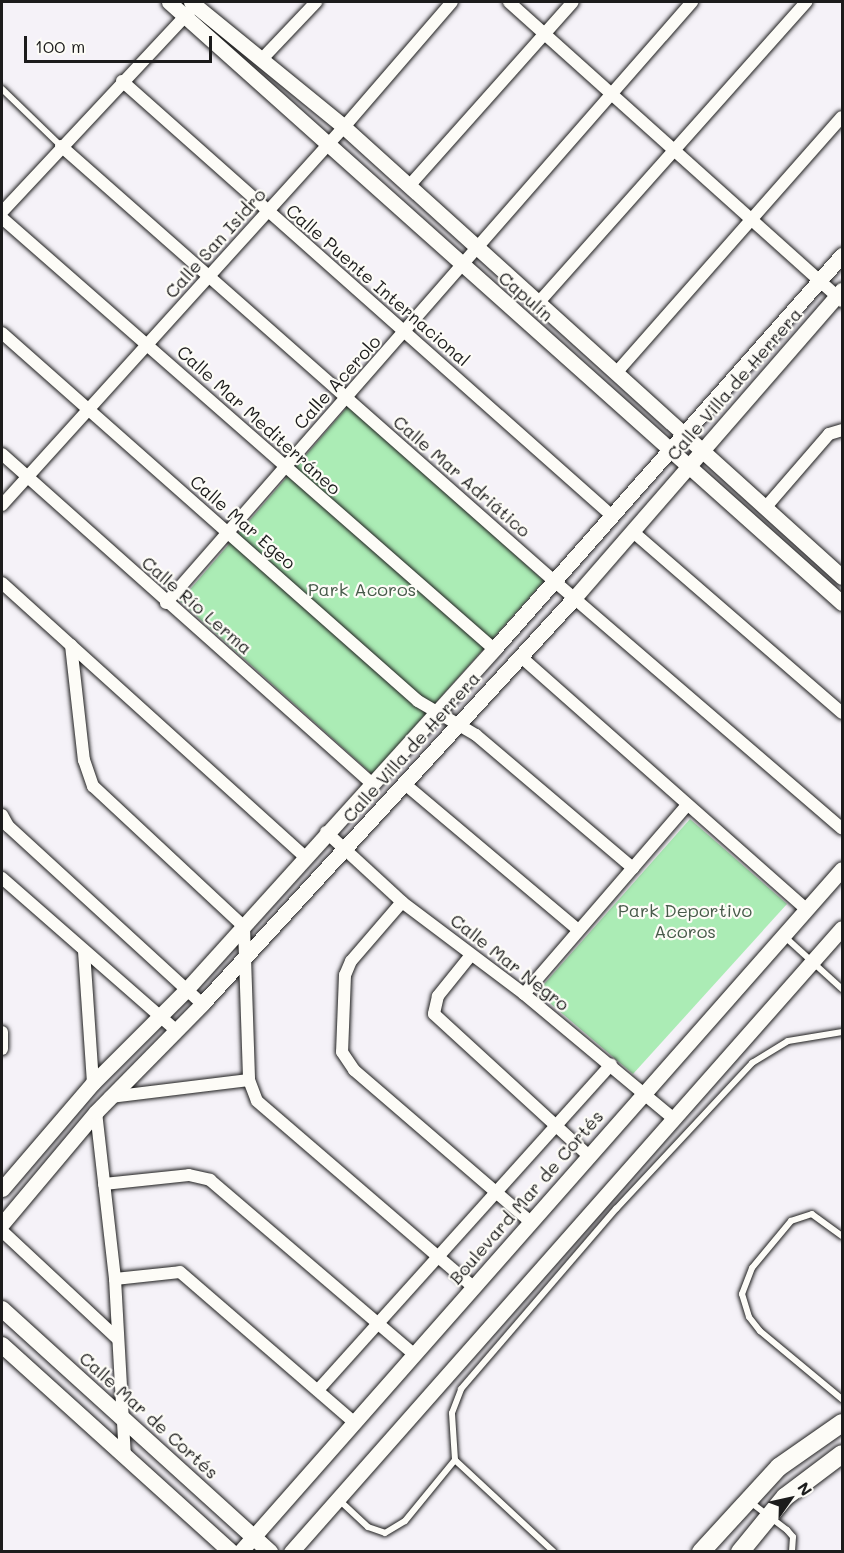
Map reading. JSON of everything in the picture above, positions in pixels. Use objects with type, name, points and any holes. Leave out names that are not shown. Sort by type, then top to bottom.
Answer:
[{"type":"main road","name":"Calle Mar de Cortés","points":[[2,1309],[270,1551]]},
{"type":"main road","points":[[2,1345],[231,1551]]},
{"type":"main road","points":[[701,1551],[779,1467],[843,1423]]},
{"type":"main road","points":[[740,1551],[768,1517],[807,1478],[843,1454]]},
{"type":"street","name":"Capulín","points":[[169,2],[183,18],[329,144],[461,265],[843,603]]},
{"type":"street","name":"Capulín","points":[[195,2],[344,127],[474,247],[539,302],[701,452],[842,576]]},
{"type":"street","points":[[2,212],[61,146],[183,18],[195,2]]},
{"type":"street","points":[[262,59],[316,2]]},
{"type":"street","name":"Calle San Isidro","points":[[2,505],[329,144],[452,2]]},
{"type":"street","points":[[509,2],[610,94],[753,218],[819,280],[841,296]]},
{"type":"street","points":[[409,186],[573,2]]},
{"type":"street","points":[[474,247],[692,2]]},
{"type":"street","points":[[539,302],[806,2]]},
{"type":"street","name":"Calle Puente Internacional","points":[[122,81],[611,515]]},
{"type":"street","points":[[616,373],[843,117]]},
{"type":"street","name":"Calle Mar Adriático","points":[[61,146],[553,580],[843,829]]},
{"type":"street","name":"Calle Mar Mediterráneo","points":[[2,218],[494,649]]},
{"type":"street","name":"Calle Acerolo","points":[[166,603],[226,531],[347,400],[405,333],[474,247]]},
{"type":"street","name":"Calle Villa de Herrera","points":[[2,1189],[93,1083],[186,990],[244,927],[370,782],[494,649],[682,434],[843,255]]},
{"type":"street","name":"Calle Villa de Herrera","points":[[2,1224],[96,1112],[202,1004],[406,785],[841,296]]},
{"type":"street","name":"Calle Mar Egeo","points":[[2,333],[434,713],[460,725],[633,868]]},
{"type":"street","points":[[765,508],[829,434],[843,430]]},
{"type":"street","name":"Calle Río Lerma","points":[[2,454],[166,603],[370,782]]},
{"type":"street","points":[[632,531],[843,713]]},
{"type":"street","points":[[2,583],[305,857]]},
{"type":"street","points":[[71,645],[85,767],[93,786],[244,927],[249,1080],[257,1101],[267,1112],[473,1287]]},
{"type":"street","points":[[520,656],[807,910]]},
{"type":"street","points":[[406,785],[577,929]]},
{"type":"street","points":[[524,994],[577,929],[687,805]]},
{"type":"street","points":[[2,815],[8,826],[202,1004]]},
{"type":"street","name":"Calle Mar Negro","points":[[326,832],[402,902],[524,994],[674,1119]]},
{"type":"street","name":"Boulevard Mar de Cortés","points":[[240,1551],[843,869]]},
{"type":"street","points":[[2,878],[177,1030]]},
{"type":"street","points":[[402,902],[351,961],[345,975],[342,1052],[354,1070],[531,1222]]},
{"type":"street","points":[[291,1551],[843,928]]},
{"type":"street","points":[[84,951],[93,1083]]},
{"type":"street","points":[[471,955],[438,996],[434,1014],[589,1156]]},
{"type":"street","points":[[2,1032],[2,1049]]},
{"type":"street","points":[[318,1390],[611,1065]]},
{"type":"street","points":[[110,1097],[249,1080]]},
{"type":"street","points":[[96,1112],[115,1279],[125,1457]]},
{"type":"street","points":[[104,1184],[189,1175],[210,1180],[414,1354]]},
{"type":"street","points":[[2,1231],[118,1338]]},
{"type":"street","points":[[115,1279],[180,1272],[354,1422]]},
{"type":"lane","points":[[2,88],[61,146]]},
{"type":"lane","points":[[783,936],[843,989]]},
{"type":"lane","points":[[338,1499],[368,1527],[385,1533],[405,1521],[455,1460],[452,1413],[461,1389],[616,1209],[752,1063],[788,1041],[843,1032]]},
{"type":"lane","points":[[843,1236],[812,1214],[791,1221],[752,1268],[742,1294],[744,1307],[760,1331],[843,1399]]},
{"type":"lane","points":[[455,1460],[554,1551]]},
{"type":"lane","points":[[747,1499],[793,1538],[792,1551]]},
{"type":"green space","name":"Park Acoros","points":[[349,405],[544,581],[372,774],[180,601]]},
{"type":"green space","name":"Park Deportivo Acoros","points":[[690,819],[787,904],[633,1074],[537,992]]}]
